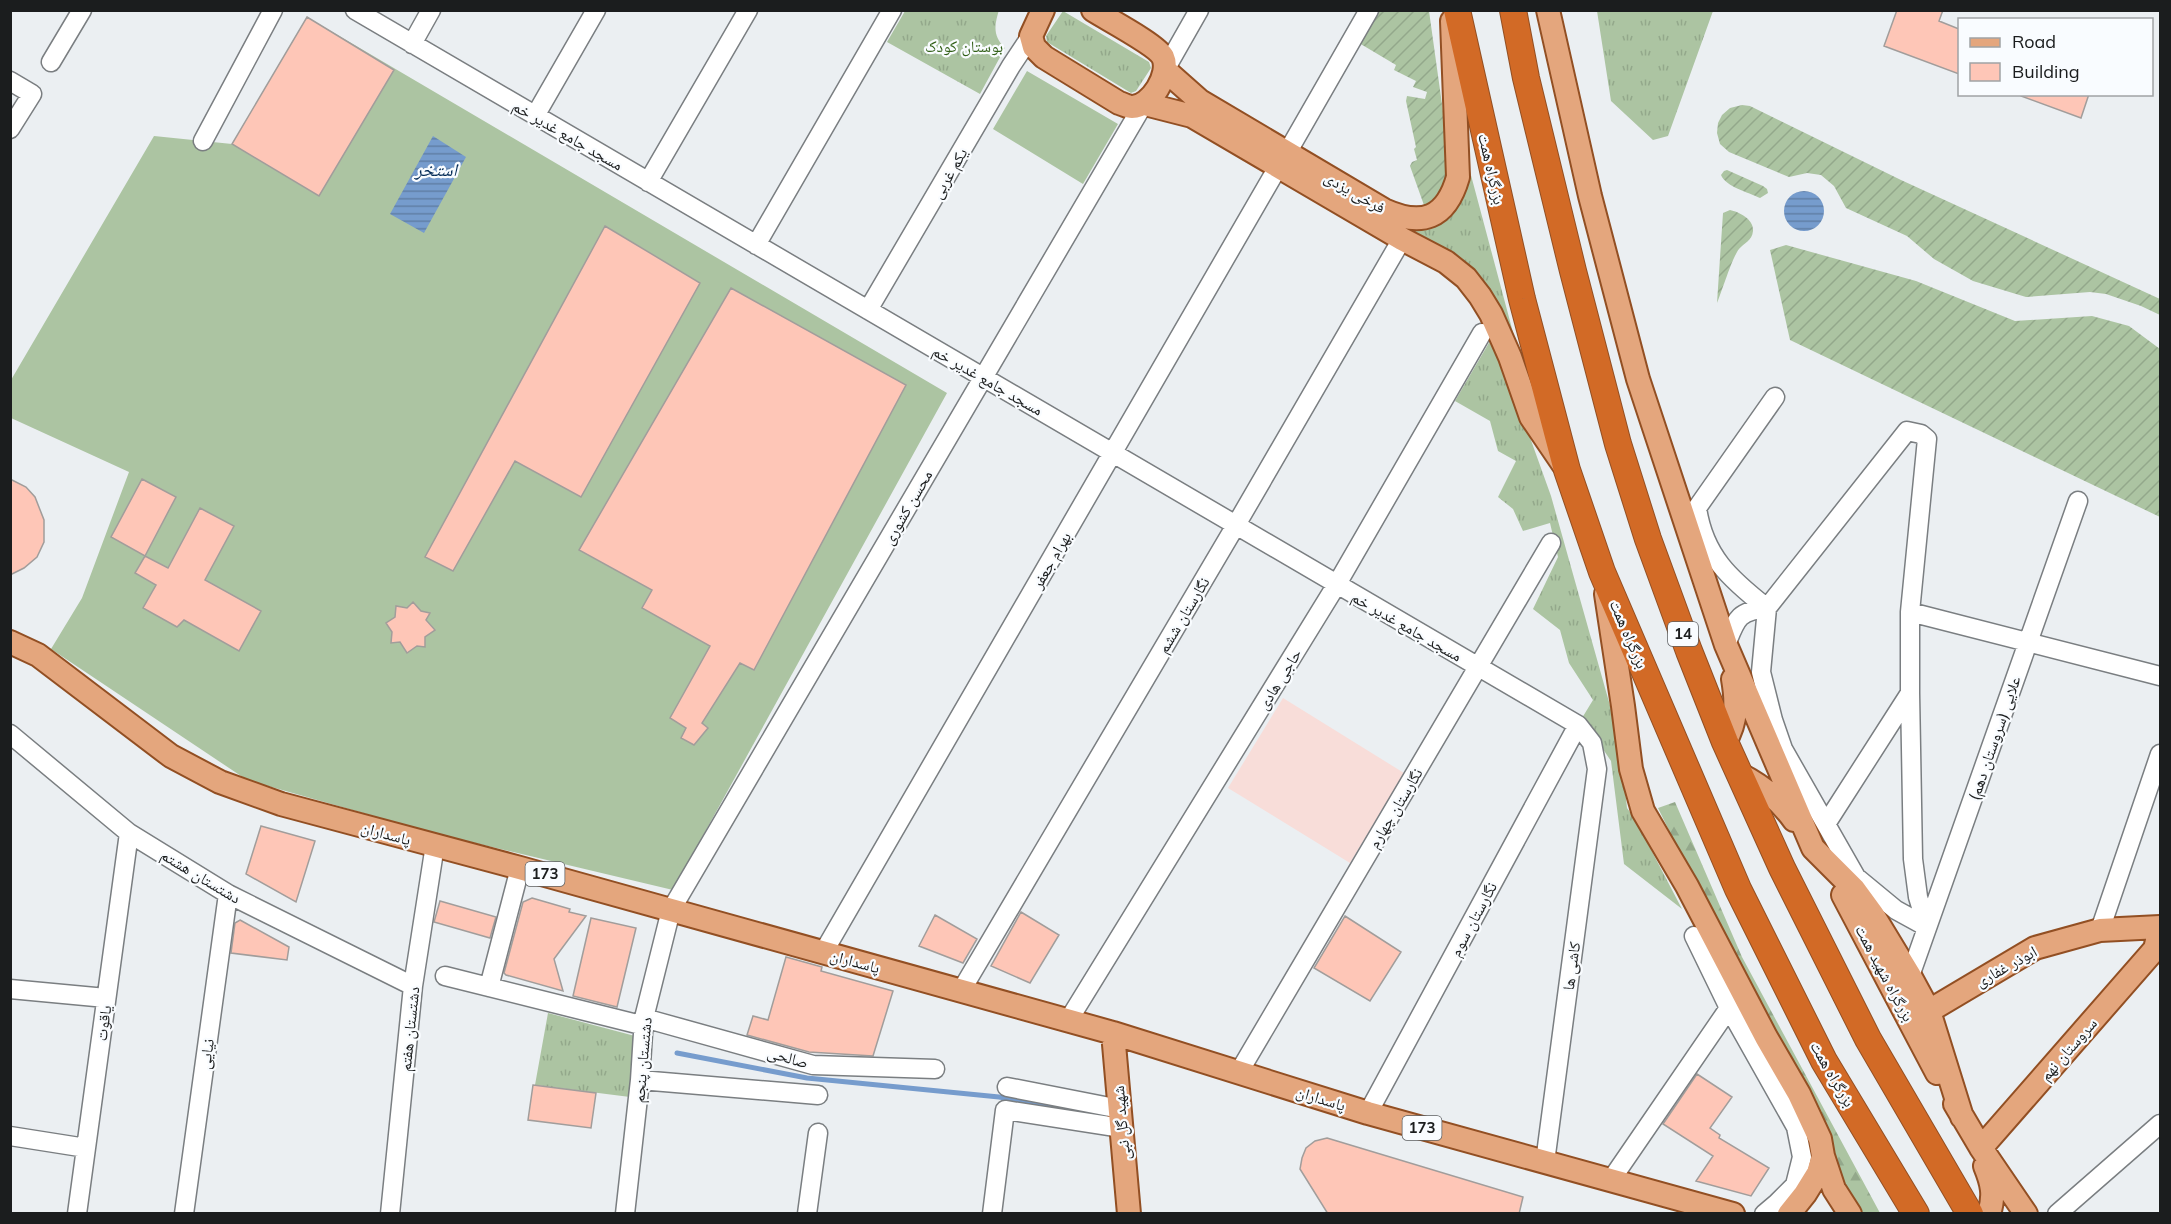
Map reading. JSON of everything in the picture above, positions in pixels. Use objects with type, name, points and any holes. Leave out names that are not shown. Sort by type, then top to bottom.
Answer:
[{"type":"highway","name":"بزرگراه همت","points":[[1457,10],[1522,299],[1567,470],[1602,572],[1738,889],[1824,1061],[1916,1214]]},
{"type":"highway","name":"14","points":[[1513,10],[1526,78],[1567,248],[1618,444],[1648,539],[1725,741],[1782,868],[1868,1039],[1970,1214]]},
{"type":"main road","name":"فرخی یزدی","points":[[1093,10],[1153,47],[1163,57],[1166,69],[1200,101],[1283,160],[1402,239],[1446,262],[1466,278],[1491,314],[1531,417],[1567,470]]},
{"type":"main road","name":"فرخی یزدی","points":[[1035,19],[1034,47],[1044,57],[1119,103],[1132,107],[1144,104],[1192,116],[1396,215],[1416,219],[1434,215],[1442,209],[1454,191],[1458,177],[1451,10]]},
{"type":"main road","points":[[1548,10],[1590,196],[1638,379],[1726,645],[1813,848],[1854,890],[1873,915],[1929,1011],[1962,1117]]},
{"type":"main road","points":[[1144,104],[1157,88],[1166,69]]},
{"type":"main road","points":[[1602,572],[1631,770],[1643,810],[1687,886],[1766,1037],[1799,1094],[1820,1139],[1834,1189],[1850,1214]]},
{"type":"main road","name":"پاسداران","points":[[10,642],[38,655],[171,756],[220,782],[281,804],[671,909],[1113,1033],[1368,1113],[1611,1180],[1671,1205],[1733,1214]]},
{"type":"main road","points":[[1725,741],[1733,728],[1737,701],[1726,645]]},
{"type":"main road","name":"بزرگراه شهید همت","points":[[1741,775],[1758,783],[1774,796],[1813,848],[1853,913],[2000,1186]]},
{"type":"main road","name":"ابوذر غفاری","points":[[1929,1011],[2035,948],[2100,930],[2159,938]]},
{"type":"main road","name":"سروستان نهم","points":[[1981,1148],[2159,938]]},
{"type":"main road","name":"شهید گل نبی","points":[[1113,1033],[1129,1214]]},
{"type":"main road","points":[[1939,1076],[1979,1154],[2000,1186],[2026,1214]]},
{"type":"main road","points":[[1789,1214],[1812,1184],[1823,1156]]},
{"type":"main road","points":[[1989,1214],[2000,1186]]},
{"type":"street","points":[[51,62],[82,10]]},
{"type":"street","points":[[203,141],[273,10]]},
{"type":"street","name":"مسجد جامع غدیر خم","points":[[355,10],[1578,725],[1592,742],[1597,769]]},
{"type":"street","points":[[412,44],[431,10]]},
{"type":"street","points":[[535,116],[596,10]]},
{"type":"street","points":[[648,182],[748,10]]},
{"type":"street","points":[[756,245],[892,10]]},
{"type":"street","points":[[1166,69],[1199,10]]},
{"type":"street","name":"بهرام جعفر","points":[[823,953],[1369,10]]},
{"type":"street","name":"یکم غربی","points":[[868,310],[1011,66],[1035,19]]},
{"type":"street","points":[[10,81],[32,94],[10,129]]},
{"type":"street","name":"محسن کشوری","points":[[671,909],[1144,104]]},
{"type":"street","name":"نگارستان ششم","points":[[961,991],[1402,239]]},
{"type":"street","name":"حاجی هادی","points":[[1068,1021],[1337,584],[1482,333]]},
{"type":"street","points":[[1767,608],[1735,584],[1710,551],[1699,524],[1697,508],[1775,397]]},
{"type":"street","points":[[1907,431],[1921,434],[1927,439],[1910,612],[1913,859],[1918,897],[1927,927],[1896,910],[1856,877],[1783,749],[1761,672],[1767,608],[1907,431]]},
{"type":"street","name":"علایی (سروستان دهم)","points":[[1910,976],[2078,501]]},
{"type":"street","name":"نگارستان چهارم","points":[[1239,1072],[1551,543]]},
{"type":"street","points":[[1726,645],[1736,621],[1749,610],[1767,608]]},
{"type":"street","points":[[1910,612],[2160,676]]},
{"type":"street","points":[[1826,824],[1910,693]]},
{"type":"street","name":"نگارستان سوم","points":[[1368,1113],[1578,725]]},
{"type":"street","name":"دشتستان هشتم","points":[[10,734],[129,833],[228,894],[413,986]]},
{"type":"street","points":[[2100,930],[2160,754]]},
{"type":"street","name":"کاشی ها","points":[[1545,1162],[1597,769]]},
{"type":"street","name":"یاقوت","points":[[77,1214],[129,833]]},
{"type":"street","name":"دشتستان هفتم","points":[[390,1214],[413,986],[435,845]]},
{"type":"street","points":[[489,987],[520,868]]},
{"type":"street","name":"نیایی","points":[[184,1214],[228,894]]},
{"type":"street","name":"دشتستان پنجم","points":[[625,1214],[645,1022],[671,909]]},
{"type":"street","points":[[1694,936],[1729,1008],[1796,1127],[1802,1157],[1795,1185],[1764,1214]]},
{"type":"street","name":"صالحی","points":[[445,976],[645,1022],[813,1065],[935,1069]]},
{"type":"street","points":[[10,989],[106,998]]},
{"type":"street","points":[[1611,1180],[1729,1008]]},
{"type":"street","points":[[640,1080],[818,1095]]},
{"type":"street","points":[[1007,1087],[1121,1118]]},
{"type":"street","points":[[992,1214],[1005,1110],[1121,1118]]},
{"type":"street","points":[[2058,1214],[2160,1124]]},
{"type":"street","points":[[807,1214],[818,1133]]},
{"type":"street","points":[[10,1136],[86,1148]]},
{"type":"shaded area","points":[[1283,698],[1404,773],[1350,863],[1228,788]]},
{"type":"green space","name":"بوستان کودک","points":[[999,10],[996,30],[998,39],[1005,48],[980,94],[887,42],[905,11]]},
{"type":"green space","points":[[1063,11],[1149,62],[1151,68],[1136,91],[1131,93],[1047,42],[1046,36]]},
{"type":"green space","points":[[1377,11],[1429,11],[1452,176],[1447,189],[1425,208],[1410,166],[1417,160],[1406,101],[1407,96],[1425,99],[1427,92],[1413,87],[1416,81],[1394,70],[1396,65],[1359,43]]},
{"type":"green space","points":[[1597,11],[1713,11],[1668,136],[1653,140],[1611,101]]},
{"type":"green space","points":[[307,17],[947,393],[673,890],[437,834],[247,780],[51,649],[82,598],[129,472],[11,418],[11,380],[154,136],[232,144]]},
{"type":"green space","points":[[1027,71],[1118,124],[1083,184],[993,129]]},
{"type":"green space","points":[[1750,106],[1901,180],[2160,299],[2160,315],[2106,294],[2090,292],[2026,297],[1973,281],[1934,259],[1907,236],[1846,208],[1834,186],[1821,175],[1807,173],[1789,177],[1729,152],[1720,144],[1717,133],[1718,123],[1722,115],[1730,108]]},
{"type":"green space","points":[[1468,164],[1530,396],[1458,258],[1445,248],[1406,227],[1452,212],[1464,196]]},
{"type":"green space","points":[[1727,170],[1763,186],[1768,193],[1760,198],[1732,186],[1721,175]]},
{"type":"green space","points":[[1730,210],[1749,220],[1753,231],[1749,240],[1736,253],[1717,303],[1723,213]]},
{"type":"green space","points":[[1786,245],[1916,281],[2015,321],[2092,316],[2129,326],[2160,349],[2160,517],[1790,340],[1770,250]]},
{"type":"green space","points":[[1490,341],[1504,365],[1551,496],[1620,741],[1627,808],[1682,909],[1624,864],[1611,761],[1582,718],[1593,700],[1569,663],[1560,630],[1533,609],[1558,557],[1550,523],[1523,531],[1513,509],[1498,497],[1516,461],[1498,451],[1490,421],[1455,401]]},
{"type":"green space","points":[[1675,802],[1742,957],[1880,1213],[1862,1213],[1852,1202],[1658,808]]},
{"type":"green space","points":[[548,1013],[635,1036],[630,1097],[535,1085]]},
{"type":"water","name":"استخر","points":[[433,136],[466,157],[424,233],[390,214]]},
{"type":"water","points":[[1804,191],[1818,197],[1824,211],[1818,225],[1804,231],[1790,225],[1784,211],[1790,197]]},
{"type":"building","points":[[1897,10],[1943,10],[1939,21],[1958,29],[1958,74],[1884,46]]},
{"type":"building","points":[[307,17],[394,70],[319,196],[232,144]]},
{"type":"building","points":[[2021,96],[2088,96],[2081,118]]},
{"type":"building","points":[[605,226],[700,283],[581,497],[515,461],[453,571],[425,557]]},
{"type":"building","points":[[731,288],[906,385],[754,670],[740,663],[702,723],[708,728],[694,745],[681,738],[686,728],[670,718],[710,646],[642,608],[652,590],[579,550]]},
{"type":"building","points":[[10,479],[26,487],[35,497],[44,520],[44,542],[37,557],[24,568],[10,575]]},
{"type":"building","points":[[142,479],[176,497],[145,556],[111,537]]},
{"type":"building","points":[[200,508],[234,526],[205,580],[261,611],[239,651],[184,620],[177,627],[143,608],[156,585],[135,573],[145,556],[168,568]]},
{"type":"building","points":[[413,602],[421,611],[430,613],[426,620],[435,630],[425,637],[425,647],[417,646],[407,653],[400,642],[391,643],[392,632],[386,623],[395,617],[396,606],[407,608]]},
{"type":"building","points":[[261,826],[315,841],[296,902],[246,874]]},
{"type":"building","points":[[532,898],[586,916],[554,959],[563,991],[504,973],[523,902]]},
{"type":"building","points":[[440,901],[496,917],[490,938],[434,922]]},
{"type":"building","points":[[1021,912],[1059,935],[1030,983],[991,966]]},
{"type":"building","points":[[935,915],[977,939],[963,963],[919,946]]},
{"type":"building","points":[[1345,916],[1401,952],[1370,1001],[1314,968]]},
{"type":"building","points":[[591,918],[636,928],[617,1007],[573,996]]},
{"type":"building","points":[[240,920],[289,947],[287,960],[231,953],[235,923]]},
{"type":"building","points":[[786,957],[822,967],[821,971],[893,991],[873,1056],[809,1052],[747,1035],[753,1016],[768,1020]]},
{"type":"building","points":[[1697,1074],[1732,1097],[1710,1128],[1720,1135],[1719,1138],[1769,1168],[1751,1196],[1696,1181],[1713,1156],[1663,1124]]},
{"type":"building","points":[[533,1085],[596,1093],[591,1128],[528,1120]]},
{"type":"building","points":[[1327,1138],[1523,1197],[1519,1214],[1328,1214],[1300,1169],[1306,1148],[1315,1141]]},
{"type":"waterway","points":[[677,1053],[807,1078],[999,1097],[1094,1113]]}]
